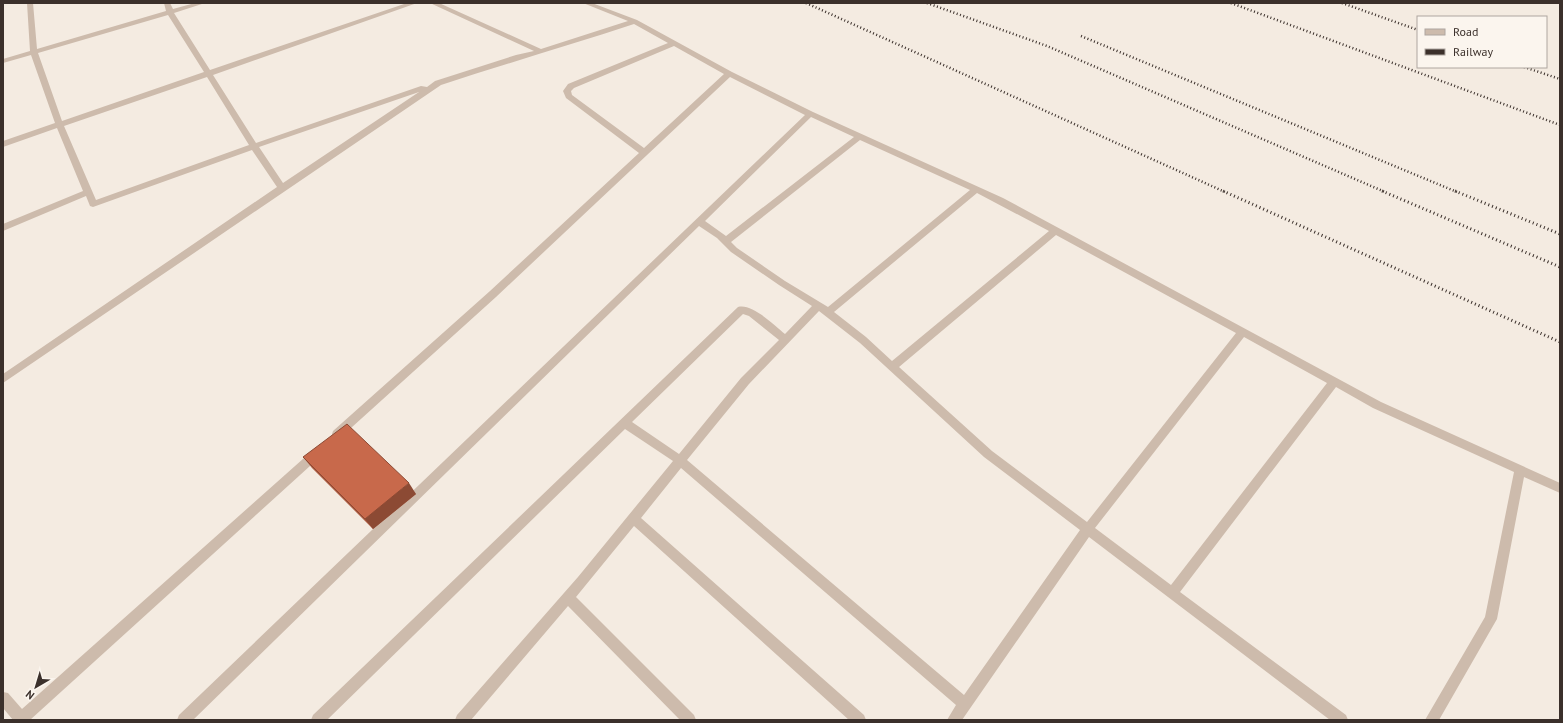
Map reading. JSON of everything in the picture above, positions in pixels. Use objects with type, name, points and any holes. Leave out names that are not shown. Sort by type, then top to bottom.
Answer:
[{"type":"street","points":[[30,3],[34,52],[60,126],[93,204],[254,146],[438,83],[519,57],[541,52],[635,21]]},
{"type":"street","points":[[167,3],[170,12],[282,188]]},
{"type":"street","points":[[3,61],[202,3]]},
{"type":"street","points":[[3,144],[60,126],[414,3]]},
{"type":"street","points":[[433,3],[541,52]]},
{"type":"street","points":[[586,3],[635,21],[729,74],[810,114],[1000,200],[1377,405],[1560,488]]},
{"type":"street","points":[[645,153],[569,96],[567,91],[571,86],[674,43]]},
{"type":"street","points":[[3,698],[22,719],[493,294],[729,74]]},
{"type":"street","points":[[3,379],[438,83]]},
{"type":"street","points":[[184,720],[810,114]]},
{"type":"street","points":[[726,241],[860,136]]},
{"type":"street","points":[[462,720],[634,518],[745,381],[785,339],[976,189]]},
{"type":"street","points":[[3,228],[88,192]]},
{"type":"street","points":[[699,221],[726,241],[734,250],[782,283],[823,308],[863,340],[988,454],[1341,720]]},
{"type":"street","points":[[892,367],[1056,230]]},
{"type":"street","points":[[318,720],[741,310],[752,313],[785,339]]},
{"type":"street","points":[[954,720],[1075,545],[1243,332]]},
{"type":"street","points":[[1172,593],[1334,382]]},
{"type":"street","points":[[625,423],[680,460],[965,704]]},
{"type":"street","points":[[1432,720],[1491,618],[1520,471]]},
{"type":"street","points":[[634,518],[859,720]]},
{"type":"street","points":[[568,597],[689,720]]},
{"type":"building","points":[[347,424],[409,483],[365,519],[303,457]]},
{"type":"railway","points":[[806,3],[1225,192]]},
{"type":"railway","points":[[927,3],[1047,46],[1385,192]]},
{"type":"railway","points":[[1231,3],[1560,125]]},
{"type":"railway","points":[[1342,3],[1417,30]]},
{"type":"railway","points":[[1081,36],[1457,192]]},
{"type":"railway","points":[[1527,68],[1560,79]]},
{"type":"railway","points":[[1223,191],[1560,342]]},
{"type":"railway","points":[[1382,191],[1560,267]]},
{"type":"railway","points":[[1455,191],[1560,234]]}]
